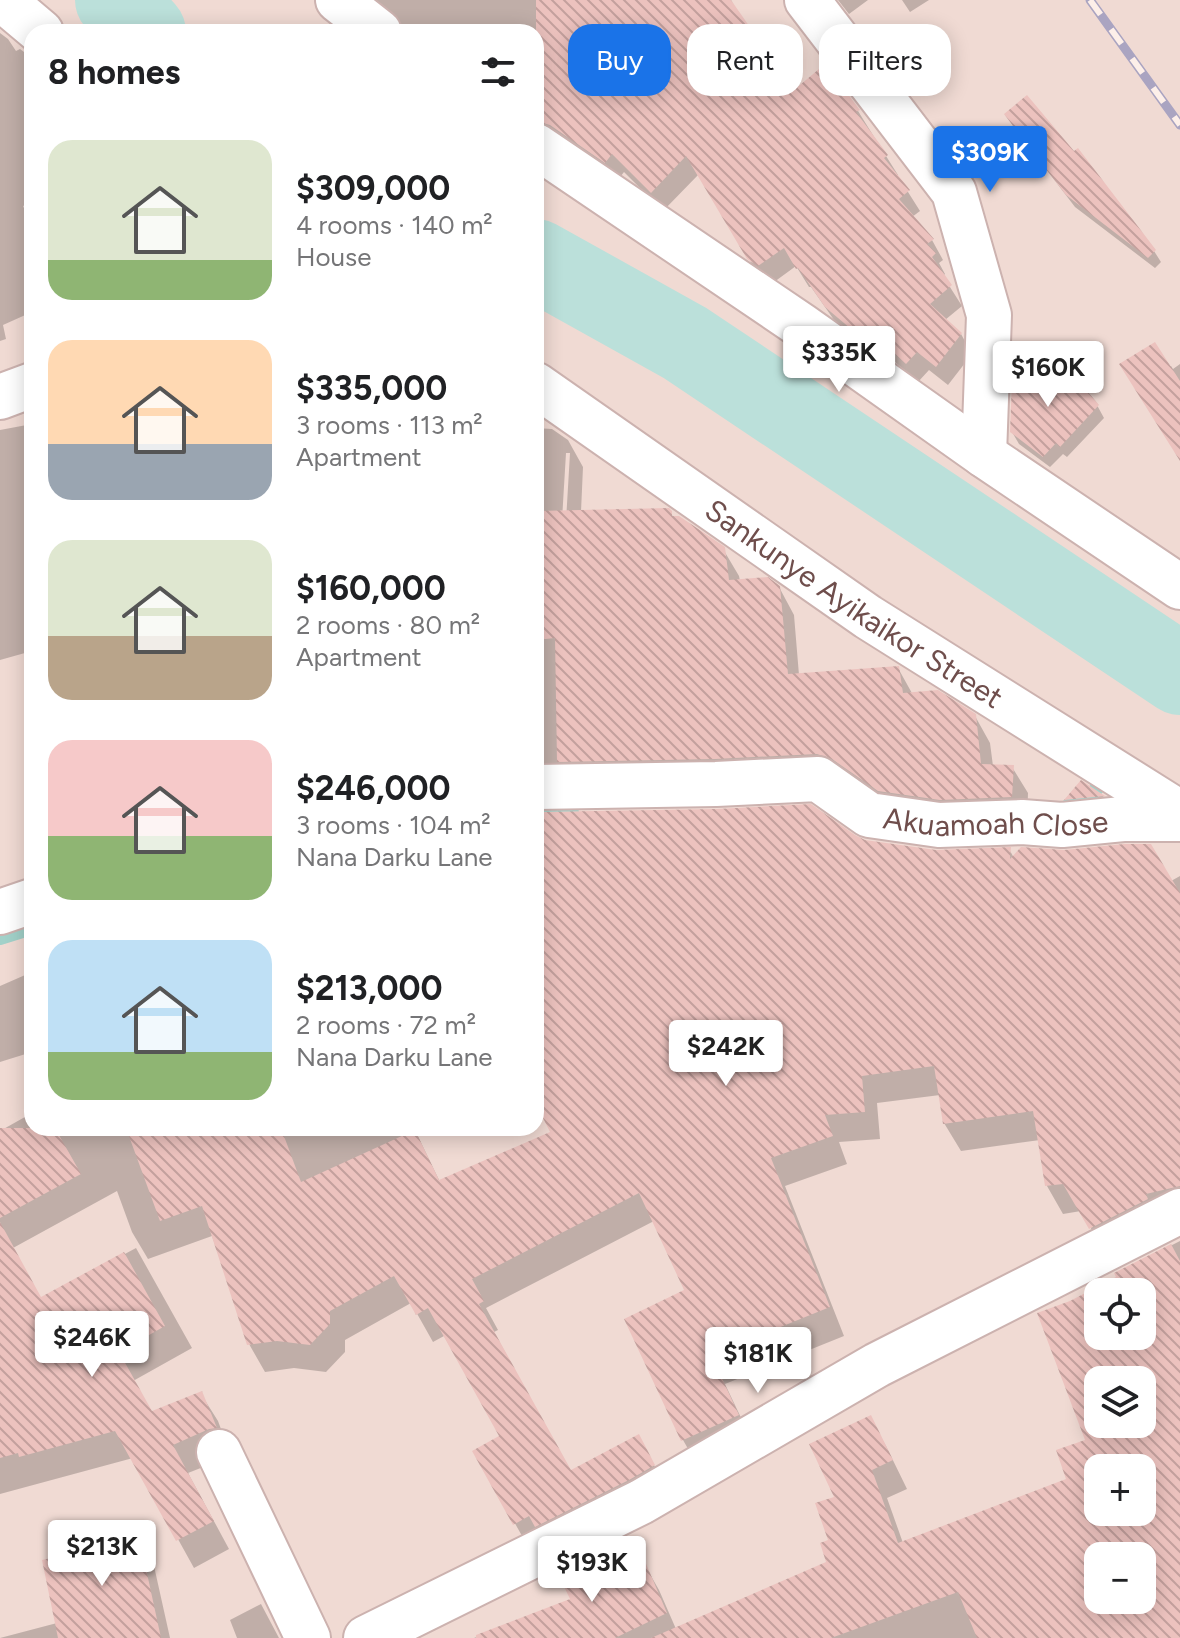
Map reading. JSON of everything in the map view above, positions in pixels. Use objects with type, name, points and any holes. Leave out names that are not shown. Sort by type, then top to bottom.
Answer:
[{"type":"street","points":[[3,0],[32,24]]},
{"type":"street","points":[[338,0],[369,24]]},
{"type":"street","points":[[807,0],[954,192],[989,315],[984,455]]},
{"type":"street","points":[[544,151],[1180,587]]},
{"type":"street","points":[[0,397],[24,388]]},
{"type":"street","name":"Sankunye Ayikaikor Street","points":[[544,391],[868,617],[1180,813]]},
{"type":"street","name":"Akuamoah Close","points":[[544,787],[818,779],[869,815],[939,825],[1022,822],[1062,825],[1123,819],[1180,819]]},
{"type":"street","points":[[0,912],[24,904]]},
{"type":"street","points":[[366,1638],[641,1502],[877,1365],[1180,1211]]},
{"type":"street","points":[[219,1452],[308,1638]]},
{"type":"shaded area","points":[[0,0],[1180,0],[1180,1638],[0,1638]]},
{"type":"building","points":[[536,0],[731,0],[748,24],[687,24],[687,96],[803,96],[803,82],[819,69],[819,96],[849,96],[860,110],[856,112],[888,155],[884,158],[910,190],[899,199],[934,239],[927,244],[936,253],[932,257],[952,285],[930,304],[962,333],[936,367],[917,352],[906,364],[866,328],[860,336],[857,334],[825,307],[784,248],[758,266],[747,259],[686,156],[651,193],[612,154],[605,163],[544,123],[544,24],[536,24]]},
{"type":"building","points":[[1027,95],[1074,151],[1078,148],[1156,250],[1148,258],[1066,195],[1004,114]]},
{"type":"building","points":[[1155,342],[1180,381],[1180,461],[1119,364]]},
{"type":"building","points":[[1024,363],[1050,388],[1069,370],[1099,405],[1060,447],[1056,443],[1043,457],[1010,432],[1012,379]]},
{"type":"building","points":[[669,508],[672,516],[679,516],[725,547],[729,580],[768,577],[780,586],[788,674],[899,666],[903,693],[938,690],[976,714],[981,764],[1014,765],[1012,797],[940,800],[878,791],[832,759],[817,754],[557,762],[555,638],[544,639],[544,511]]},
{"type":"building","points":[[1081,780],[1105,796],[1064,800]]},
{"type":"building","points":[[811,804],[865,840],[936,850],[1011,847],[1010,859],[1021,847],[1064,850],[1151,844],[1180,893],[1180,1186],[1146,1194],[1148,1199],[1089,1229],[1063,1184],[1045,1186],[1033,1111],[943,1124],[934,1066],[862,1076],[865,1112],[825,1115],[833,1136],[771,1158],[830,1307],[711,1355],[739,1415],[681,1441],[624,1319],[684,1290],[639,1193],[472,1279],[484,1301],[479,1304],[571,1470],[639,1434],[655,1465],[535,1527],[529,1516],[513,1525],[472,1451],[499,1436],[428,1308],[416,1315],[394,1276],[330,1311],[330,1324],[310,1345],[277,1341],[247,1345],[202,1206],[160,1221],[129,1136],[284,1136],[301,1182],[402,1136],[418,1136],[439,1180],[544,1136],[550,1132],[544,1120],[544,812]]},
{"type":"building","points":[[0,1128],[24,1128],[24,1136],[60,1136],[81,1174],[0,1218]]},
{"type":"building","points":[[0,1222],[41,1297],[124,1252],[165,1326],[119,1352],[152,1411],[202,1391],[217,1428],[173,1445],[214,1521],[176,1541],[115,1431],[19,1457],[18,1453],[0,1458]]},
{"type":"building","points":[[1171,1244],[1180,1261],[1180,1638],[977,1638],[958,1592],[831,1638],[651,1638],[826,1562],[820,1543],[828,1540],[815,1503],[834,1497],[809,1444],[871,1415],[893,1460],[872,1470],[898,1543],[1066,1479],[1056,1450],[1084,1438],[1156,1438],[1156,1366],[1084,1366],[1084,1437],[1037,1313],[1084,1294],[1084,1350],[1156,1350],[1156,1278],[1116,1277],[1114,1273]]},
{"type":"building","points":[[137,1527],[161,1638],[58,1638],[42,1560],[65,1555],[62,1542]]},
{"type":"building","points":[[604,1548],[615,1572],[644,1559],[667,1613],[615,1638],[476,1638],[476,1635],[570,1599],[557,1572]]},
{"type":"waterway","points":[[116,0],[138,24]]},
{"type":"waterway","points":[[544,264],[685,343],[1180,674]]},
{"type":"waterway","points":[[1066,807],[1087,799],[1099,786]]},
{"type":"waterway","points":[[544,812],[572,812]]},
{"type":"waterway","points":[[0,938],[24,930]]},
{"type":"railway","points":[[1090,0],[1180,125]]}]
